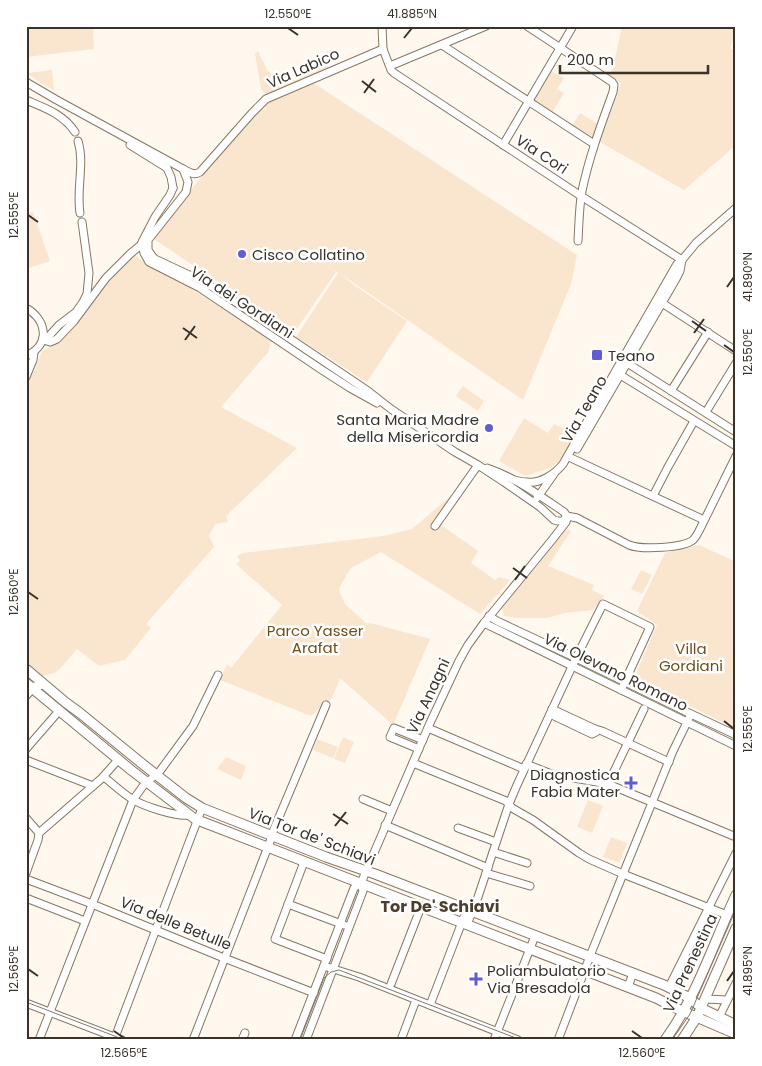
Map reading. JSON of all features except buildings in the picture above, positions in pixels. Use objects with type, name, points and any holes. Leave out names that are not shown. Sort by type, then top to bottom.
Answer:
[{"type":"main road","name":"Via Tor de' Schiavi","points":[[26,669],[156,774],[202,808],[669,987],[690,999],[703,1003],[719,1017],[736,1025]]},
{"type":"main road","name":"Via Tor de' Schiavi","points":[[30,686],[118,760],[198,820],[656,998],[736,1034]]},
{"type":"main road","name":"Via Prenestina","points":[[665,1040],[684,1012],[736,895]]},
{"type":"main road","name":"Via Prenestina","points":[[682,1040],[697,1017],[735,930]]},
{"type":"street","points":[[382,26],[383,49],[390,66],[442,45],[477,28],[486,26]]},
{"type":"street","points":[[527,26],[612,82],[614,88],[594,144],[581,196],[578,241]]},
{"type":"street","points":[[503,145],[573,26]]},
{"type":"street","points":[[442,45],[594,144]]},
{"type":"street","name":"Via Labico","points":[[183,169],[193,174],[200,172],[252,113],[266,100],[383,49]]},
{"type":"street","name":"Via Cori","points":[[390,66],[394,73],[682,260]]},
{"type":"street","points":[[26,82],[104,127],[183,169],[187,180],[187,188],[179,192],[172,188]]},
{"type":"street","points":[[26,100],[56,113],[75,132]]},
{"type":"street","points":[[43,339],[50,342],[57,339],[80,315],[106,278],[142,244],[144,237],[170,195],[172,188],[171,177],[167,168],[104,127]]},
{"type":"street","points":[[78,141],[81,157],[78,186],[80,213]]},
{"type":"street","points":[[171,177],[175,172],[183,169]]},
{"type":"street","name":"Via dei Gordiani","points":[[187,188],[185,194],[150,238],[148,245],[152,256],[222,293],[361,386],[391,409],[455,452],[478,465],[540,508],[554,520]]},
{"type":"street","name":"Via Teano","points":[[625,360],[673,277],[682,267],[682,260],[696,243],[736,208]]},
{"type":"street","points":[[43,339],[76,312],[86,294],[89,273],[82,222]]},
{"type":"street","name":"Via dei Gordiani","points":[[142,244],[144,255],[152,264],[196,286],[350,388],[391,409]]},
{"type":"street","name":"Via Teano","points":[[563,464],[571,458],[617,373],[662,303],[673,277]]},
{"type":"street","points":[[662,303],[736,351]]},
{"type":"street","points":[[26,356],[40,346],[43,339],[41,323],[36,315],[27,307]]},
{"type":"street","points":[[671,391],[708,332]]},
{"type":"street","points":[[26,377],[34,352]]},
{"type":"street","points":[[625,360],[736,432]]},
{"type":"street","points":[[706,412],[736,363]]},
{"type":"street","points":[[617,373],[736,446]]},
{"type":"street","name":"Via Teano","points":[[514,480],[528,483],[535,482],[556,472],[563,464],[601,402]]},
{"type":"street","points":[[653,496],[694,421]]},
{"type":"street","name":"Via dei Gordiani","points":[[478,465],[514,480],[550,502],[567,516],[572,516],[633,547],[647,548],[682,544],[692,540],[697,534],[736,456]]},
{"type":"street","points":[[571,458],[704,520]]},
{"type":"street","points":[[435,526],[478,465]]},
{"type":"street","points":[[540,508],[537,501],[539,495],[556,472]]},
{"type":"street","points":[[548,481],[546,494],[550,502]]},
{"type":"street","points":[[554,520],[562,521],[567,516]]},
{"type":"street","name":"Via Anagni","points":[[361,883],[422,740],[459,661],[489,616],[552,540],[566,522],[567,516]]},
{"type":"street","points":[[552,540],[556,527],[554,520]]},
{"type":"street","points":[[430,1006],[464,924],[470,917],[470,911],[525,766],[603,604],[650,627],[622,690]]},
{"type":"street","name":"Via Olevano Romano","points":[[489,616],[736,735]]},
{"type":"street","name":"Via Olevano Romano","points":[[484,623],[736,746]]},
{"type":"street","points":[[39,1040],[133,800],[160,771],[193,726],[218,675]]},
{"type":"street","points":[[26,696],[30,686],[45,685]]},
{"type":"street","points":[[192,1040],[274,829],[326,705]]},
{"type":"street","points":[[608,784],[644,709]]},
{"type":"street","points":[[26,749],[59,711]]},
{"type":"street","points":[[551,711],[669,762]]},
{"type":"street","points":[[558,1040],[620,872],[690,714]]},
{"type":"street","points":[[419,749],[390,737],[394,728],[422,740]]},
{"type":"street","points":[[428,728],[525,766],[557,776],[608,784],[736,837]]},
{"type":"street","points":[[26,760],[93,786]]},
{"type":"street","points":[[26,873],[39,833],[104,777],[118,760]]},
{"type":"street","points":[[413,763],[506,801],[512,808],[533,820],[579,853],[620,872],[727,915]]},
{"type":"street","name":"Via Tor de' Schiavi","points":[[104,777],[133,800],[165,812],[180,816],[189,815]]},
{"type":"street","points":[[363,799],[392,811]]},
{"type":"street","points":[[165,812],[176,805]]},
{"type":"street","points":[[26,1003],[117,1039],[202,808]]},
{"type":"street","points":[[26,818],[39,833]]},
{"type":"street","points":[[385,826],[487,870],[530,886]]},
{"type":"street","points":[[458,828],[496,842]]},
{"type":"street","points":[[493,852],[527,863]]},
{"type":"street","name":"Via Prenestina","points":[[669,987],[736,853]]},
{"type":"street","points":[[304,862],[275,939],[341,971],[518,1040]]},
{"type":"street","name":"Via delle Betulle","points":[[26,879],[314,993]]},
{"type":"street","points":[[296,1040],[354,888],[361,883],[363,891],[306,1040]]},
{"type":"street","points":[[26,898],[85,920]]},
{"type":"street","points":[[288,904],[349,927]]},
{"type":"street","points":[[391,984],[421,907]]},
{"type":"street","points":[[494,1040],[535,936]]},
{"type":"street","points":[[628,987],[633,973]]},
{"type":"street","points":[[719,1017],[736,983]]},
{"type":"street","points":[[401,1040],[415,1000]]},
{"type":"street","points":[[703,1003],[727,1000]]},
{"type":"green space","points":[[26,26],[93,26],[94,49],[26,57]]},
{"type":"green space","points":[[622,26],[736,26],[736,35],[730,48],[736,52],[736,89],[731,87],[736,90],[736,136],[733,140],[736,142],[736,145],[684,190],[600,142],[621,83],[609,75],[613,69]]},
{"type":"green space","points":[[328,50],[328,69],[266,95],[261,89],[255,54],[258,51],[267,70],[278,80],[296,80],[317,70]]},
{"type":"green space","points":[[52,70],[54,90],[27,73]]},
{"type":"green space","points":[[551,71],[564,78],[557,89],[564,93],[552,113],[533,101]]},
{"type":"green space","points":[[312,82],[577,255],[571,284],[523,400],[341,274],[407,321],[367,382],[296,337],[338,273],[251,213],[336,272],[296,330],[240,297],[154,239],[200,178],[260,108],[263,110],[266,108],[264,105],[269,100]]},
{"type":"green space","points":[[580,113],[598,124],[593,139],[572,126]]},
{"type":"green space","points":[[33,212],[50,261],[26,269],[26,214]]},
{"type":"green space","points":[[135,255],[148,266],[190,288],[271,340],[269,351],[221,407],[297,448],[226,516],[228,522],[215,524],[209,536],[214,547],[146,624],[151,628],[125,660],[99,666],[77,649],[59,670],[42,676],[26,663],[26,383],[35,370],[42,351],[62,338],[78,322],[104,284]]},
{"type":"green space","points":[[463,386],[484,401],[478,411],[456,396]]},
{"type":"green space","points":[[524,418],[548,433],[554,424],[576,434],[561,460],[550,468],[525,476],[499,461]]},
{"type":"green space","name":"Parco Yasser Arafat","points":[[447,499],[453,504],[440,524],[478,551],[471,563],[495,580],[499,577],[510,580],[480,614],[381,552],[351,568],[339,588],[345,604],[366,623],[430,639],[393,725],[340,678],[332,698],[311,716],[220,680],[227,664],[231,668],[282,605],[236,564],[240,561],[237,556],[243,553],[383,536],[412,529]]},
{"type":"green space","points":[[567,529],[571,531],[548,566],[594,585],[592,590],[604,596],[593,610],[565,613],[547,618],[513,618],[504,616],[502,608]]},
{"type":"green space","name":"Villa Gordiani","points":[[699,545],[736,562],[736,729],[634,678],[657,625],[637,611],[665,553]]},
{"type":"green space","points":[[641,570],[652,575],[642,594],[631,589]]},
{"type":"green space","points":[[343,737],[354,742],[345,763],[334,759]]},
{"type":"green space","points":[[317,739],[338,747],[333,758],[313,750]]},
{"type":"green space","points":[[226,757],[246,766],[241,780],[217,769]]},
{"type":"green space","points":[[588,800],[603,806],[592,833],[577,827]]},
{"type":"green space","points":[[611,837],[627,843],[619,863],[603,857]]},
{"type":"tram line","points":[[672,1040],[690,1014],[736,909]]},
{"type":"tram line","points":[[300,1040],[324,978],[331,972],[339,970],[521,1040]]},
{"type":"tram line","points":[[26,1002],[125,1040]]},
{"type":"place","name":"Cisco Collatino","points":[[242,254]]},
{"type":"place","name":"Teano","points":[[597,355]]},
{"type":"place","name":"Santa Maria Madre della Misericordia","points":[[489,428]]},
{"type":"place","name":"Diagnostica Fabia Mater","points":[[631,783]]},
{"type":"place","name":"Poliambulatorio Via Bresadola","points":[[476,979]]},
{"type":"district","name":"Tor De' Schiavi","points":[[440,906]]}]
